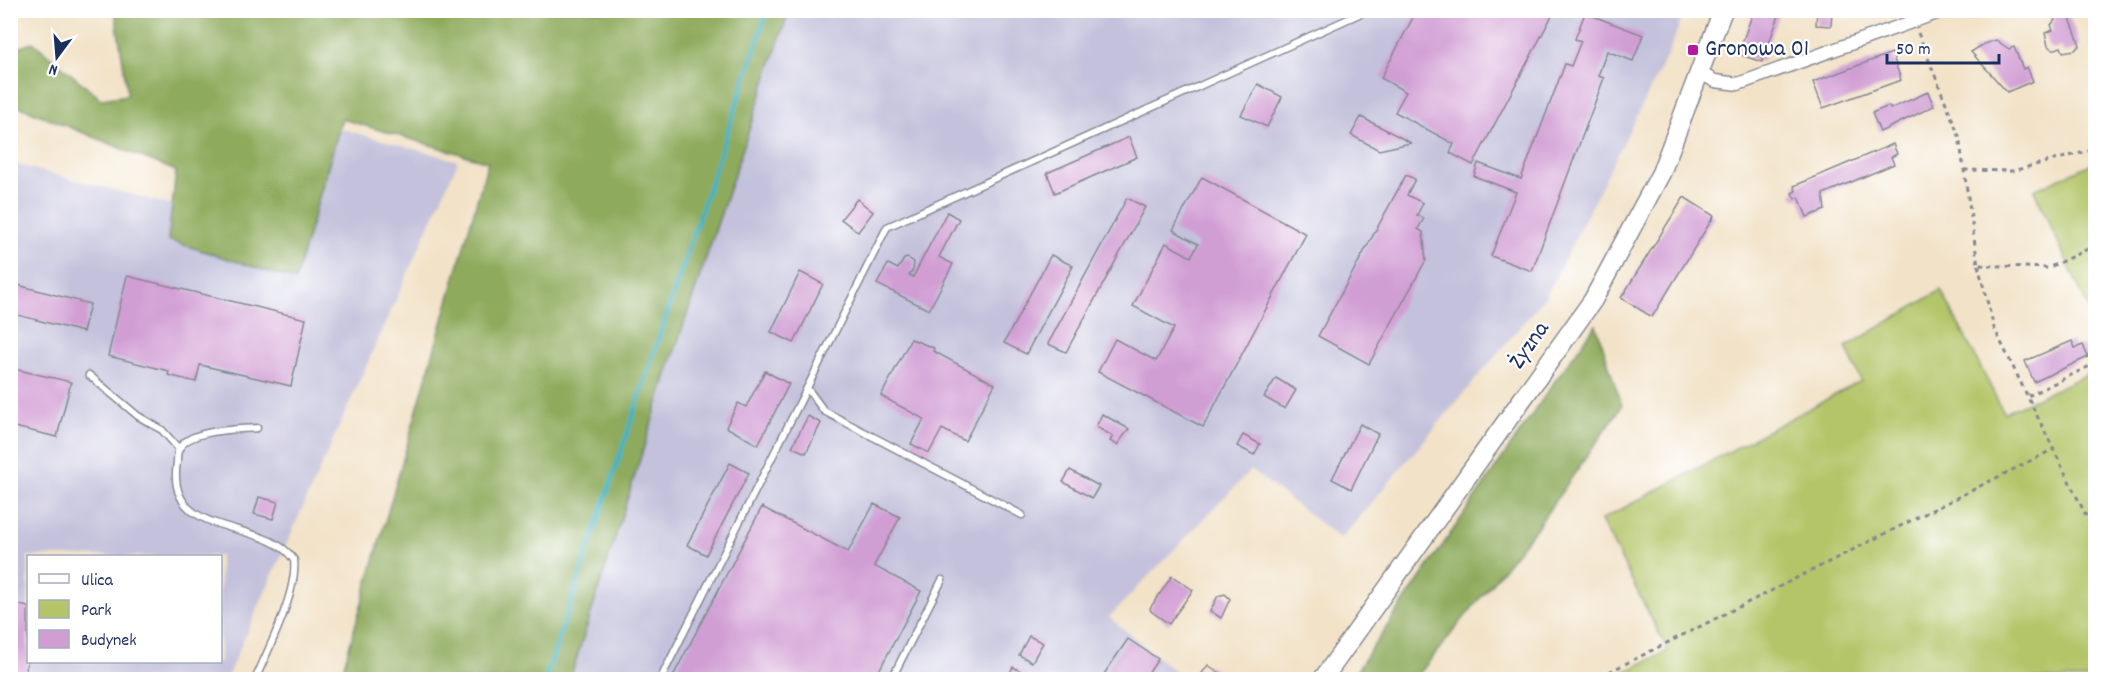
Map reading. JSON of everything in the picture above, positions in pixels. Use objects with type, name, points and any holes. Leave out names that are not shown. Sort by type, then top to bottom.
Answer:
[{"type":"street","name":"Żyzna","points":[[1322,680],[1593,300],[1661,173],[1723,10]]},
{"type":"street","points":[[1700,74],[1715,81],[1738,84],[1945,10]]},
{"type":"lane","points":[[660,680],[887,227],[1368,10]]},
{"type":"lane","points":[[89,375],[138,416],[162,430],[179,449]]},
{"type":"lane","points":[[807,388],[824,411],[1022,515]]},
{"type":"lane","points":[[255,680],[291,589],[296,573],[294,560],[271,541],[230,529],[186,506],[174,483],[179,449],[200,434],[257,428]]},
{"type":"lane","points":[[891,680],[942,580]]},
{"type":"path","points":[[1914,21],[1959,136],[1978,265],[1994,328],[2096,536]]},
{"type":"path","points":[[1964,170],[2012,171],[2096,149]]},
{"type":"path","points":[[1978,265],[2048,268],[2096,244]]},
{"type":"path","points":[[2028,396],[2096,363]]},
{"type":"path","points":[[1593,680],[2055,449]]},
{"type":"shaded area","points":[[789,11],[1685,11],[1668,54],[1546,296],[1341,539],[1251,470],[1109,617],[1184,679],[570,680],[671,362]]},
{"type":"shaded area","points":[[331,126],[458,161],[226,679],[11,679],[10,163],[301,239]]},
{"type":"green space","points":[[115,11],[789,11],[671,362],[570,679],[340,679],[488,162],[342,119],[295,280],[168,240],[176,171],[11,103],[11,51],[33,42],[101,99],[128,95]]},
{"type":"green space","points":[[2095,162],[2095,322],[2034,190]]},
{"type":"green space","points":[[1941,290],[2004,413],[2095,371],[2095,679],[1610,679],[1668,651],[1601,520],[1861,381],[1846,347]]},
{"type":"green space","points":[[1596,325],[1622,406],[1537,527],[1415,679],[1351,679],[1555,381]]},
{"type":"building","points":[[1417,10],[1434,10],[1446,17],[1449,10],[1555,10],[1473,165],[1450,153],[1454,144],[1395,112],[1406,92],[1381,78]]},
{"type":"building","points":[[1754,10],[1781,10],[1762,62],[1738,54]]},
{"type":"building","points":[[1817,10],[1832,10],[1831,26],[1816,25]]},
{"type":"building","points":[[2051,10],[2067,10],[2080,45],[2075,50],[2063,52],[2061,47],[2053,50],[2048,46],[2045,33],[2053,30],[2051,25],[2055,20]]},
{"type":"building","points":[[1585,13],[1643,35],[1633,61],[1607,51],[1598,76],[1604,78],[1532,271],[1491,256],[1516,192],[1474,176],[1478,163],[1521,179],[1565,64],[1571,66],[1581,41],[1575,39]]},
{"type":"building","points":[[1996,40],[2009,49],[2014,47],[2023,69],[2027,67],[2033,81],[2007,92],[1971,52]]},
{"type":"building","points":[[1892,53],[1901,80],[1823,108],[1813,82]]},
{"type":"building","points":[[1258,84],[1282,97],[1267,127],[1241,115]]},
{"type":"building","points":[[1928,92],[1934,106],[1880,132],[1872,113],[1889,106],[1890,109]]},
{"type":"building","points":[[1361,117],[1411,143],[1379,150],[1351,135]]},
{"type":"building","points":[[1129,137],[1137,157],[1055,193],[1047,173]]},
{"type":"building","points":[[1893,144],[1897,154],[1891,157],[1894,164],[1823,194],[1825,210],[1807,217],[1799,197],[1795,199],[1792,193],[1796,191],[1794,186]]},
{"type":"building","points":[[1406,175],[1415,179],[1407,195],[1423,203],[1417,215],[1424,218],[1418,229],[1423,232],[1426,260],[1369,364],[1318,336]]},
{"type":"building","points":[[1202,177],[1306,234],[1203,427],[1098,372],[1115,339],[1156,361],[1174,328],[1133,306],[1166,243],[1191,257],[1198,244],[1173,230]]},
{"type":"building","points":[[1684,197],[1714,216],[1652,317],[1621,298]]},
{"type":"building","points":[[1127,198],[1145,207],[1066,352],[1048,344]]},
{"type":"building","points":[[857,199],[873,212],[858,232],[841,219]]},
{"type":"building","points":[[947,212],[959,219],[939,257],[953,264],[929,310],[877,284],[888,264],[898,269],[904,259],[908,258],[914,262],[913,270],[909,275],[913,277]]},
{"type":"building","points":[[1051,255],[1073,266],[1026,354],[1004,343]]},
{"type":"building","points":[[800,272],[823,284],[794,343],[771,332]]},
{"type":"building","points":[[127,276],[306,319],[291,386],[200,365],[196,382],[168,375],[169,371],[108,356]]},
{"type":"building","points":[[10,283],[90,304],[83,332],[10,313]]},
{"type":"building","points":[[911,339],[934,348],[933,351],[995,384],[965,441],[942,429],[929,453],[911,444],[924,419],[881,396]]},
{"type":"building","points":[[2072,341],[2075,348],[2083,345],[2088,357],[2034,382],[2025,361]]},
{"type":"building","points":[[10,368],[71,382],[57,437],[10,426]]},
{"type":"building","points":[[765,371],[789,384],[758,445],[726,427],[738,403],[746,407]]},
{"type":"building","points":[[1276,378],[1296,390],[1285,409],[1264,397]]},
{"type":"building","points":[[1102,414],[1129,429],[1117,445],[1110,441],[1113,436],[1096,427]]},
{"type":"building","points":[[808,416],[821,423],[806,453],[792,447]]},
{"type":"building","points":[[1360,424],[1378,434],[1351,489],[1332,479]]},
{"type":"building","points":[[1243,435],[1260,444],[1254,455],[1237,446]]},
{"type":"building","points":[[730,463],[749,473],[706,555],[687,545]]},
{"type":"building","points":[[1070,470],[1099,486],[1092,498],[1063,482]]},
{"type":"building","points":[[259,497],[278,502],[273,519],[254,514]]},
{"type":"building","points":[[874,504],[900,517],[874,566],[921,591],[874,680],[671,680],[762,507],[848,552]]},
{"type":"building","points":[[1172,576],[1193,590],[1169,624],[1150,608]]},
{"type":"building","points":[[1225,594],[1230,599],[1221,618],[1210,611],[1218,596]]},
{"type":"building","points":[[10,602],[27,607],[27,663],[24,680],[10,680]]},
{"type":"building","points":[[1029,636],[1043,643],[1032,662],[1019,655]]},
{"type":"building","points":[[1128,639],[1158,659],[1144,680],[1100,680]]},
{"type":"building","points":[[1208,665],[1221,674],[1217,680],[1197,680]]},
{"type":"building","points":[[1013,667],[1026,674],[1023,680],[1006,680]]},
{"type":"waterway","points":[[545,680],[768,10]]},
{"type":"place","name":"Gronowa 01","points":[[1693,50]]}]
